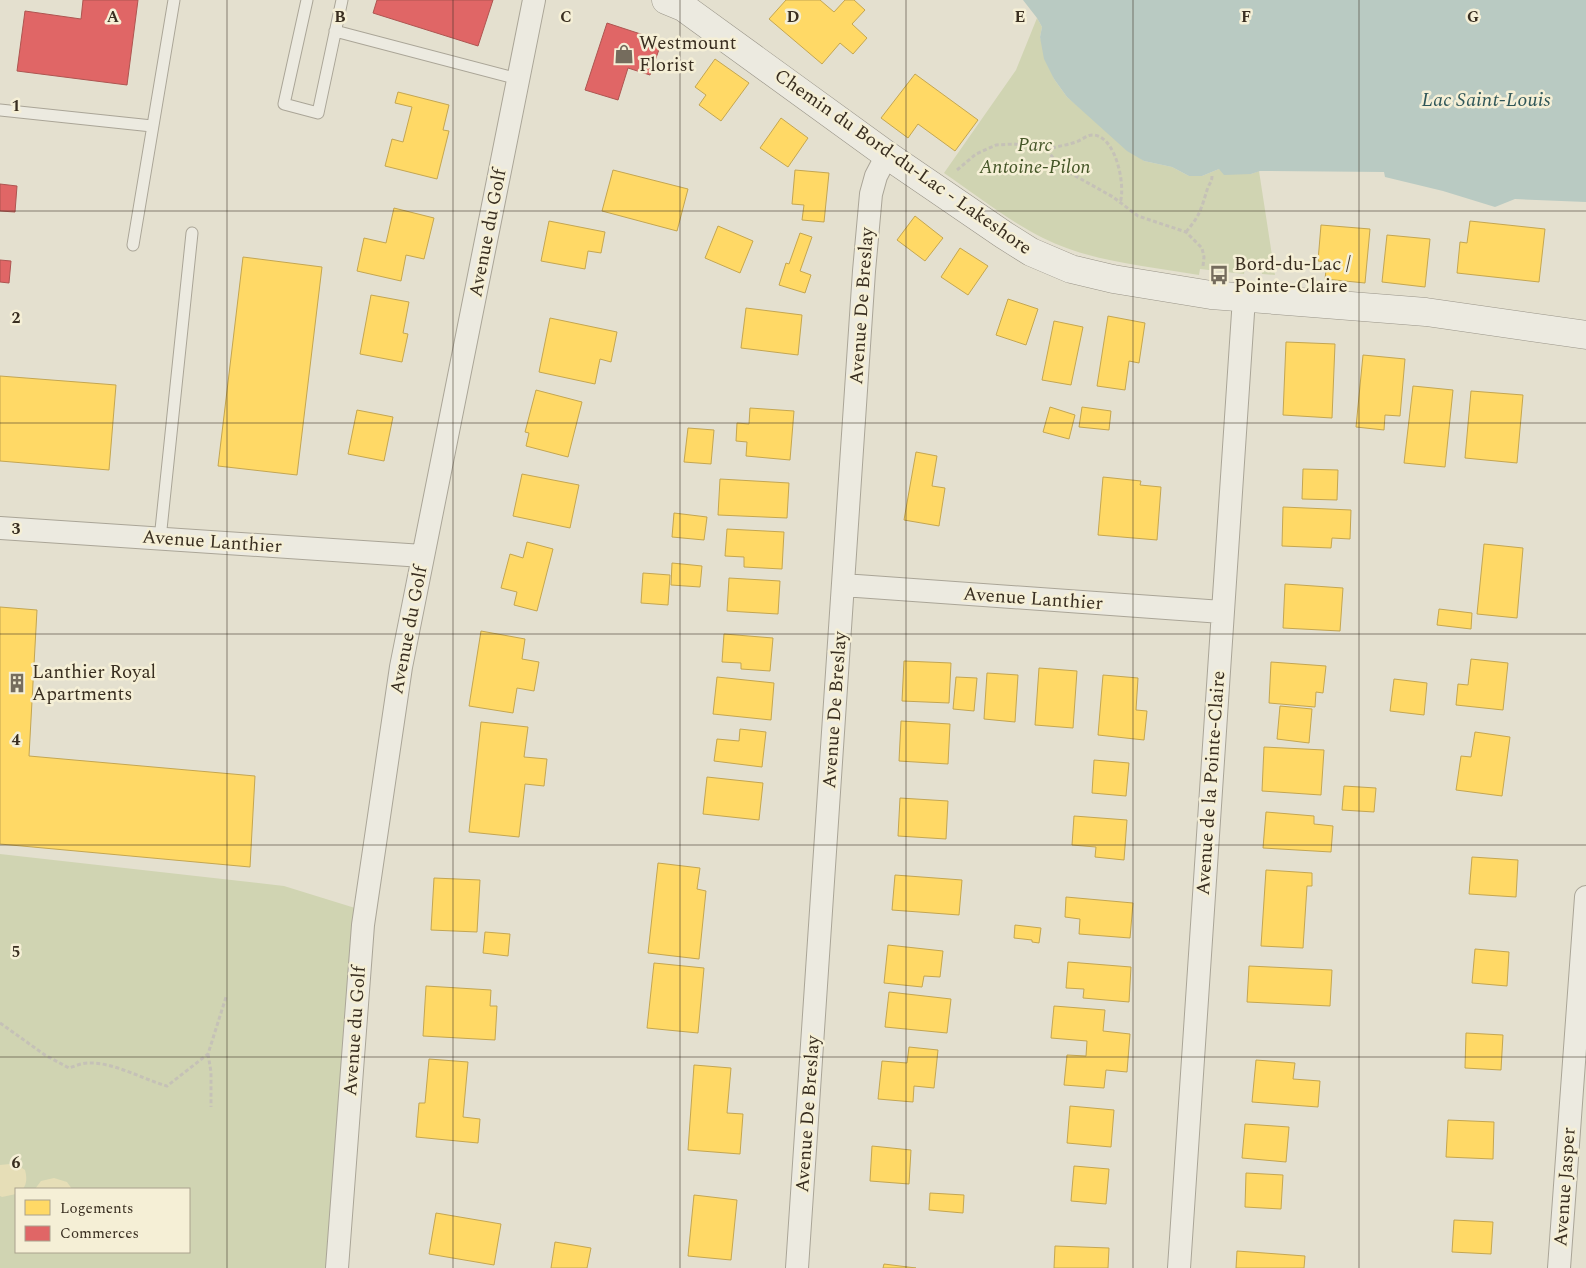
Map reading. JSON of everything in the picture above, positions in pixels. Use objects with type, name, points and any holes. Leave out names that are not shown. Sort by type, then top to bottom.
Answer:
[{"type":"street","name":"Avenue du Golf","points":[[337,1268],[363,925],[401,667],[534,0]]},
{"type":"street","name":"Chemin du Bord-du-Lac - Lakeshore","points":[[666,0],[683,8],[887,155],[1018,244],[1057,264],[1083,273],[1166,289],[1244,298],[1426,312],[1586,335]]},
{"type":"street","name":"Avenue De Breslay","points":[[797,1268],[869,213],[874,180],[887,155]]},
{"type":"street","name":"Avenue de la Pointe-Claire","points":[[1179,1268],[1244,298]]},
{"type":"street","name":"Avenue Lanthier","points":[[0,528],[423,556]]},
{"type":"street","name":"Avenue Lanthier","points":[[843,585],[1222,612]]},
{"type":"street","name":"Avenue Jasper","points":[[1559,1268],[1586,897]]},
{"type":"lane","points":[[133,245],[174,0]]},
{"type":"lane","points":[[307,0],[284,104],[318,113],[342,0]]},
{"type":"lane","points":[[335,31],[518,79]]},
{"type":"lane","points":[[0,110],[152,126]]},
{"type":"lane","points":[[160,539],[192,233]]},
{"type":"path","points":[[1046,151],[1060,145],[1076,142],[1090,135],[1096,134],[1104,139],[1115,157],[1121,172],[1122,194],[1120,203]]},
{"type":"path","points":[[955,172],[976,154],[996,145],[1014,144],[1042,148],[1063,168],[1113,197],[1138,216],[1186,232],[1202,248],[1204,257],[1202,272]]},
{"type":"path","points":[[1186,232],[1202,211],[1212,176]]},
{"type":"path","points":[[211,1107],[211,1072],[208,1054],[226,997]]},
{"type":"path","points":[[0,1023],[45,1055],[69,1068],[88,1063],[113,1066],[167,1086],[208,1054]]},
{"type":"green space","name":"Parc Antoine-Pilon","points":[[1037,18],[1042,27],[1040,37],[1054,79],[1067,97],[1144,161],[1172,167],[1189,176],[1202,176],[1219,169],[1251,174],[1259,171],[1275,275],[1262,274],[1261,268],[1245,267],[1244,274],[1200,269],[1199,275],[1120,262],[1080,253],[1030,231],[1005,216],[944,173],[1016,70]]},
{"type":"green space","points":[[0,854],[284,886],[368,912],[344,1268],[0,1268]]},
{"type":"sand","points":[[10,1164],[25,1170],[26,1182],[23,1188],[15,1188],[15,1194],[0,1196],[0,1165]]},
{"type":"sand","points":[[54,1178],[67,1182],[71,1188],[36,1188],[41,1181]]},
{"type":"water","name":"Lac Saint-Louis","points":[[1023,0],[1586,0],[1586,202],[1515,199],[1495,207],[1443,191],[1385,177],[1384,172],[1260,171],[1251,174],[1224,175],[1219,169],[1202,176],[1189,176],[1172,167],[1144,161],[1127,151],[1067,97],[1054,79],[1044,59],[1040,37],[1042,27]]},
{"type":"building: Logements","points":[[786,0],[820,0],[834,12],[845,0],[854,0],[865,10],[852,24],[867,38],[853,54],[840,43],[822,64],[769,19]]},
{"type":"building: Logements","points":[[715,59],[749,83],[721,121],[699,105],[706,95],[695,87]]},
{"type":"building: Logements","points":[[915,74],[978,120],[955,151],[918,124],[908,138],[881,118]]},
{"type":"building: Logements","points":[[398,92],[449,105],[443,130],[449,131],[437,179],[385,166],[392,139],[403,142],[412,107],[395,103]]},
{"type":"building: Logements","points":[[781,118],[808,138],[788,167],[760,148]]},
{"type":"building: Logements","points":[[613,170],[688,189],[677,231],[602,211]]},
{"type":"building: Logements","points":[[795,170],[829,173],[824,222],[802,220],[804,205],[792,204]]},
{"type":"building: Logements","points":[[394,208],[434,218],[424,259],[406,255],[401,281],[357,271],[364,238],[386,243]]},
{"type":"building: Logements","points":[[915,216],[943,238],[925,261],[897,240]]},
{"type":"building: Logements","points":[[549,221],[605,232],[601,253],[588,251],[585,269],[541,261]]},
{"type":"building: Logements","points":[[1470,221],[1545,229],[1539,282],[1457,273],[1460,242],[1467,243]]},
{"type":"building: Logements","points":[[1321,225],[1370,229],[1365,283],[1325,279],[1327,262],[1318,261]]},
{"type":"building: Logements","points":[[718,226],[753,241],[740,273],[705,258]]},
{"type":"building: Logements","points":[[800,233],[812,237],[800,271],[811,275],[805,293],[779,285],[786,263],[789,264]]},
{"type":"building: Logements","points":[[1387,235],[1430,239],[1425,287],[1382,282]]},
{"type":"building: Logements","points":[[960,248],[988,266],[968,295],[941,277]]},
{"type":"building: Logements","points":[[243,257],[322,267],[297,475],[218,466]]},
{"type":"building: Logements","points":[[371,295],[409,302],[403,333],[408,334],[402,362],[360,354]]},
{"type":"building: Logements","points":[[1008,299],[1038,309],[1026,345],[996,335]]},
{"type":"building: Logements","points":[[746,308],[802,315],[798,355],[741,348]]},
{"type":"building: Logements","points":[[1108,316],[1145,323],[1139,363],[1129,361],[1125,390],[1097,386]]},
{"type":"building: Logements","points":[[550,318],[617,332],[611,362],[600,359],[595,384],[539,372]]},
{"type":"building: Logements","points":[[1054,321],[1083,327],[1071,385],[1042,380]]},
{"type":"building: Logements","points":[[1286,342],[1335,344],[1332,418],[1283,415]]},
{"type":"building: Logements","points":[[1363,355],[1405,359],[1400,416],[1385,415],[1384,430],[1356,427]]},
{"type":"building: Logements","points":[[0,376],[116,385],[109,470],[0,461]]},
{"type":"building: Logements","points":[[1413,386],[1453,390],[1445,467],[1404,463]]},
{"type":"building: Logements","points":[[536,390],[582,402],[568,457],[526,446],[529,433],[525,432]]},
{"type":"building: Logements","points":[[1471,391],[1523,395],[1517,463],[1465,458]]},
{"type":"building: Logements","points":[[1050,407],[1075,415],[1069,439],[1043,432]]},
{"type":"building: Logements","points":[[1082,407],[1111,411],[1109,430],[1079,427]]},
{"type":"building: Logements","points":[[750,408],[794,411],[790,460],[746,456],[747,442],[736,441],[737,423],[749,424]]},
{"type":"building: Logements","points":[[357,410],[393,417],[384,461],[348,454]]},
{"type":"building: Logements","points":[[688,428],[714,430],[711,464],[684,462]]},
{"type":"building: Logements","points":[[916,452],[937,456],[932,486],[945,488],[939,526],[904,520]]},
{"type":"building: Logements","points":[[1303,469],[1338,470],[1337,500],[1302,499]]},
{"type":"building: Logements","points":[[522,474],[579,485],[570,528],[513,516]]},
{"type":"building: Logements","points":[[1103,477],[1141,481],[1140,485],[1161,487],[1157,540],[1098,535]]},
{"type":"building: Logements","points":[[720,479],[789,483],[787,518],[718,515]]},
{"type":"building: Logements","points":[[1283,507],[1351,510],[1350,539],[1332,538],[1331,548],[1282,546]]},
{"type":"building: Logements","points":[[674,513],[707,517],[704,540],[672,537]]},
{"type":"building: Logements","points":[[727,529],[784,532],[782,569],[744,567],[744,557],[725,556]]},
{"type":"building: Logements","points":[[527,542],[553,549],[537,611],[514,605],[517,592],[501,588],[510,554],[523,558]]},
{"type":"building: Logements","points":[[1484,544],[1523,548],[1517,618],[1477,614]]},
{"type":"building: Logements","points":[[672,563],[702,566],[700,587],[671,585]]},
{"type":"building: Logements","points":[[643,573],[670,575],[668,605],[641,603]]},
{"type":"building: Logements","points":[[729,578],[780,581],[778,614],[727,611]]},
{"type":"building: Logements","points":[[1285,584],[1343,588],[1340,631],[1283,628]]},
{"type":"building: Logements","name":"Lanthier Royal Apartments","points":[[0,607],[37,610],[29,756],[255,776],[250,867],[0,844]]},
{"type":"building: Logements","points":[[1439,609],[1472,613],[1471,629],[1437,625]]},
{"type":"building: Logements","points":[[481,631],[525,639],[522,659],[539,662],[534,691],[517,688],[513,713],[469,706]]},
{"type":"building: Logements","points":[[724,634],[773,638],[770,671],[741,669],[741,663],[722,662]]},
{"type":"building: Logements","points":[[1471,659],[1508,663],[1503,710],[1456,705],[1458,684],[1468,685]]},
{"type":"building: Logements","points":[[904,661],[951,663],[949,703],[902,701]]},
{"type":"building: Logements","points":[[1271,662],[1326,666],[1323,693],[1316,692],[1315,707],[1269,703]]},
{"type":"building: Logements","points":[[1039,668],[1077,671],[1073,728],[1035,725]]},
{"type":"building: Logements","points":[[987,673],[1018,675],[1015,722],[984,719]]},
{"type":"building: Logements","points":[[1103,675],[1138,678],[1136,710],[1147,711],[1144,740],[1098,735]]},
{"type":"building: Logements","points":[[717,677],[774,683],[771,720],[713,714]]},
{"type":"building: Logements","points":[[956,677],[977,678],[974,711],[953,709]]},
{"type":"building: Logements","points":[[1394,679],[1427,683],[1424,715],[1390,711]]},
{"type":"building: Logements","points":[[1280,706],[1312,709],[1309,743],[1277,739]]},
{"type":"building: Logements","points":[[901,721],[950,724],[948,764],[899,761]]},
{"type":"building: Logements","points":[[481,722],[528,727],[524,757],[547,759],[544,786],[525,784],[519,837],[469,832]]},
{"type":"building: Logements","points":[[740,729],[766,732],[762,767],[714,761],[717,739],[739,741]]},
{"type":"building: Logements","points":[[1475,732],[1510,737],[1502,796],[1456,790],[1461,756],[1471,757]]},
{"type":"building: Logements","points":[[1264,747],[1324,750],[1321,795],[1262,791]]},
{"type":"building: Logements","points":[[1094,760],[1129,763],[1126,796],[1092,793]]},
{"type":"building: Logements","points":[[707,777],[763,783],[759,820],[703,814]]},
{"type":"building: Logements","points":[[1344,786],[1376,788],[1374,812],[1342,810]]},
{"type":"building: Logements","points":[[900,798],[948,801],[946,839],[898,836]]},
{"type":"building: Logements","points":[[1266,812],[1314,816],[1314,824],[1333,826],[1331,852],[1263,848]]},
{"type":"building: Logements","points":[[1074,816],[1127,820],[1124,860],[1095,857],[1096,847],[1072,845]]},
{"type":"building: Logements","points":[[1472,857],[1518,860],[1516,897],[1469,894]]},
{"type":"building: Logements","points":[[658,863],[700,868],[697,889],[706,891],[699,959],[648,953]]},
{"type":"building: Logements","points":[[1266,870],[1312,873],[1312,886],[1307,886],[1303,948],[1261,946]]},
{"type":"building: Logements","points":[[895,875],[962,880],[959,915],[892,910]]},
{"type":"building: Logements","points":[[434,878],[480,880],[477,932],[431,930]]},
{"type":"building: Logements","points":[[1066,897],[1133,903],[1130,938],[1079,934],[1080,919],[1065,917]]},
{"type":"building: Logements","points":[[1015,925],[1041,928],[1039,943],[1032,942],[1032,940],[1014,938]]},
{"type":"building: Logements","points":[[485,932],[510,934],[508,956],[483,953]]},
{"type":"building: Logements","points":[[888,945],[943,951],[940,977],[924,976],[922,987],[884,983]]},
{"type":"building: Logements","points":[[1475,949],[1509,952],[1507,986],[1472,983]]},
{"type":"building: Logements","points":[[1068,962],[1131,967],[1129,1002],[1083,998],[1084,989],[1066,988]]},
{"type":"building: Logements","points":[[654,963],[704,968],[698,1033],[647,1028]]},
{"type":"building: Logements","points":[[1249,966],[1332,970],[1330,1006],[1247,1002]]},
{"type":"building: Logements","points":[[426,986],[491,990],[490,1006],[497,1006],[495,1040],[423,1036]]},
{"type":"building: Logements","points":[[889,992],[951,999],[947,1033],[885,1027]]},
{"type":"building: Logements","points":[[1054,1006],[1105,1010],[1103,1031],[1130,1034],[1127,1072],[1106,1070],[1104,1088],[1064,1085],[1067,1055],[1086,1056],[1087,1041],[1051,1038]]},
{"type":"building: Logements","points":[[1466,1033],[1503,1035],[1501,1070],[1465,1068]]},
{"type":"building: Logements","points":[[909,1047],[938,1050],[934,1088],[914,1086],[913,1102],[878,1099],[882,1061],[907,1063]]},
{"type":"building: Logements","points":[[429,1059],[468,1062],[463,1117],[480,1119],[478,1143],[416,1137],[419,1103],[425,1103]]},
{"type":"building: Logements","points":[[1256,1060],[1295,1063],[1293,1079],[1320,1081],[1318,1107],[1252,1102]]},
{"type":"building: Logements","points":[[694,1065],[731,1068],[727,1113],[743,1114],[740,1154],[688,1150]]},
{"type":"building: Logements","points":[[1070,1106],[1114,1110],[1111,1147],[1067,1143]]},
{"type":"building: Logements","points":[[1448,1120],[1494,1122],[1493,1159],[1446,1157]]},
{"type":"building: Logements","points":[[1245,1124],[1289,1127],[1286,1162],[1242,1158]]},
{"type":"building: Logements","points":[[872,1146],[911,1150],[909,1184],[870,1181]]},
{"type":"building: Logements","points":[[1074,1166],[1109,1169],[1106,1204],[1071,1201]]},
{"type":"building: Logements","points":[[1246,1173],[1283,1175],[1281,1209],[1245,1207]]},
{"type":"building: Logements","points":[[930,1193],[964,1195],[963,1213],[929,1210]]},
{"type":"building: Logements","points":[[694,1195],[737,1200],[731,1260],[688,1256]]},
{"type":"building: Logements","points":[[436,1213],[501,1224],[494,1265],[429,1254]]},
{"type":"building: Logements","points":[[1454,1220],[1493,1222],[1491,1254],[1452,1252]]},
{"type":"building: Logements","points":[[555,1242],[591,1248],[587,1268],[551,1268]]},
{"type":"building: Logements","points":[[1055,1246],[1109,1248],[1108,1268],[1054,1268]]},
{"type":"building: Logements","points":[[1237,1251],[1305,1256],[1304,1268],[1236,1268]]},
{"type":"building: Logements","points":[[884,1264],[916,1268],[883,1268]]},
{"type":"building: Commerces","points":[[83,0],[138,0],[127,85],[17,71],[25,11],[81,19]]},
{"type":"building: Commerces","points":[[377,0],[493,0],[478,46],[373,13]]},
{"type":"building: Commerces","points":[[607,23],[662,41],[650,75],[628,68],[618,100],[585,90]]},
{"type":"building: Commerces","points":[[0,184],[17,186],[15,212],[0,211]]},
{"type":"building: Commerces","points":[[0,260],[11,261],[9,283],[0,282]]},
{"type":"place","name":"Westmount Florist","points":[[624,54]]},
{"type":"place","name":"Bord-du-Lac / Pointe-Claire","points":[[1219,275]]},
{"type":"place","name":"Lanthier Royal Apartments","points":[[17,683]]}]
